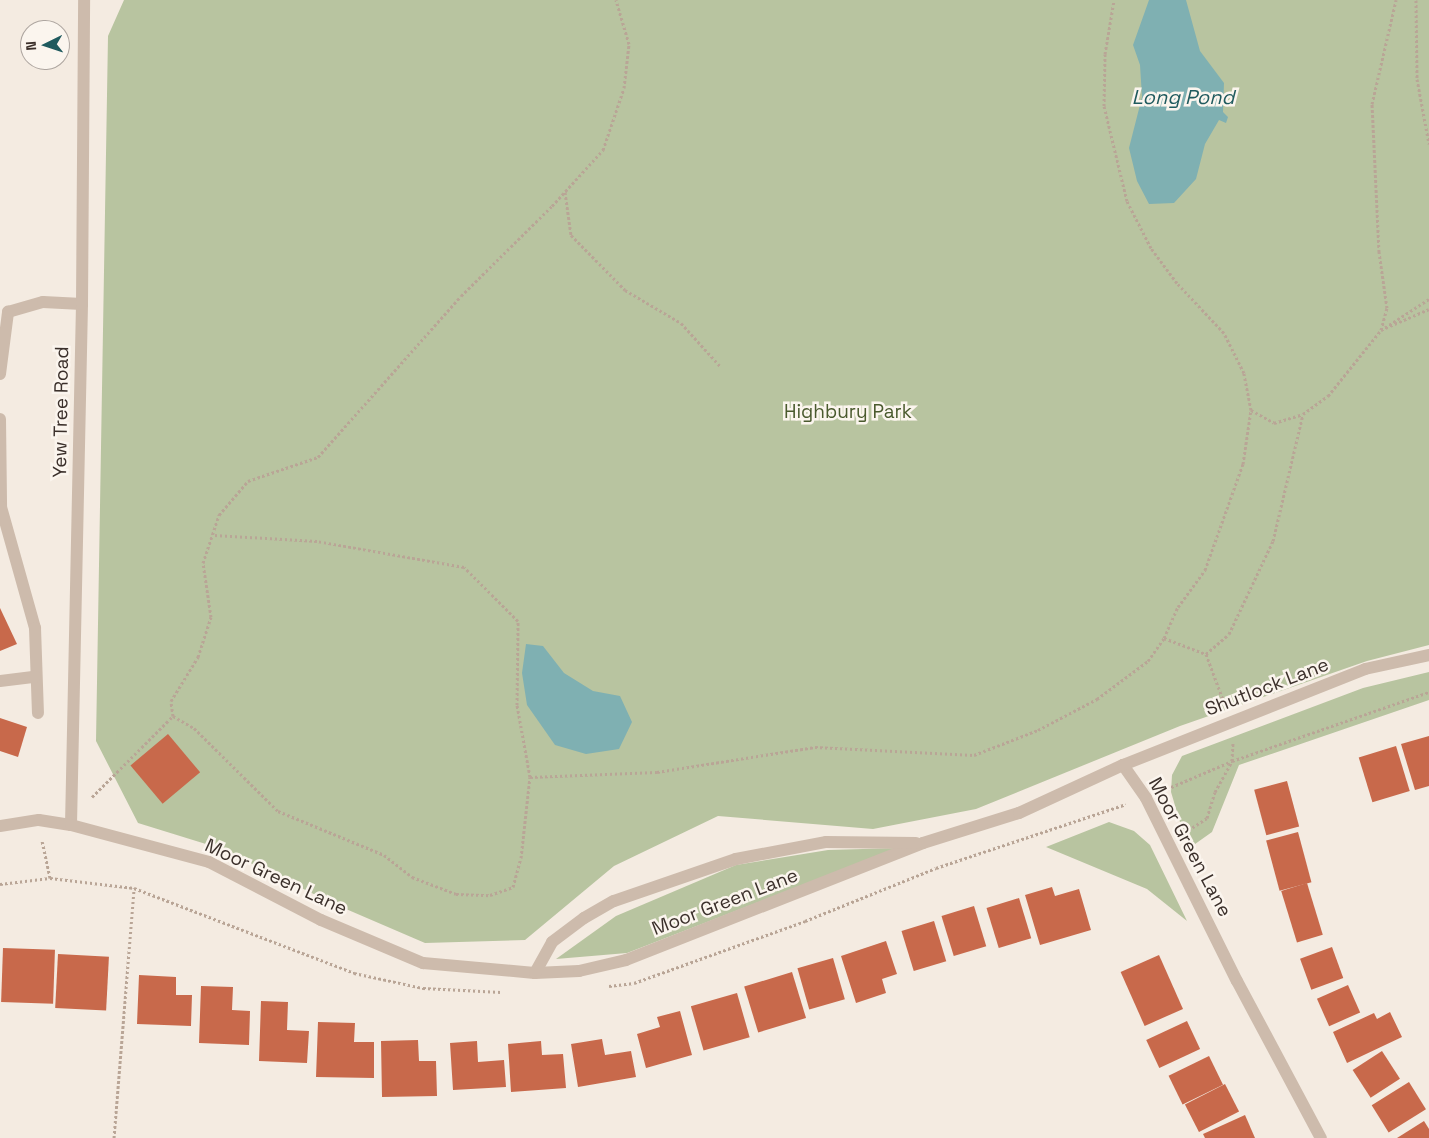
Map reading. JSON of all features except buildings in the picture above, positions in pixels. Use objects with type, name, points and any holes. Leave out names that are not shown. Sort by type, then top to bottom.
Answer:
[{"type":"street","name":"Yew Tree Road","points":[[71,825],[82,304],[84,0]]},
{"type":"street","points":[[0,374],[8,312],[43,302],[82,304]]},
{"type":"street","points":[[0,420],[1,507],[35,628],[35,677],[38,713]]},
{"type":"street","name":"Shutlock Lane","points":[[1123,765],[1365,670],[1429,655]]},
{"type":"street","points":[[0,681],[35,677]]},
{"type":"street","name":"Moor Green Lane","points":[[0,826],[39,820],[71,825],[209,862],[321,920],[423,963],[535,973],[579,971],[626,960],[923,843],[1019,813],[1123,765],[1146,798],[1241,990],[1321,1138]]},
{"type":"street","name":"Moor Green Lane","points":[[535,973],[552,942],[584,918],[614,901],[736,859],[826,842],[923,843]]},
{"type":"path","points":[[173,716],[171,701],[198,657],[211,617],[203,563],[214,535],[219,515],[248,481],[318,457],[460,296],[565,192],[603,150],[624,88],[629,44],[616,0]]},
{"type":"path","points":[[530,777],[657,772],[815,747],[974,755],[1038,730],[1097,699],[1148,661],[1164,638],[1178,607],[1205,570],[1243,464],[1251,410],[1244,374],[1224,333],[1177,283],[1156,255],[1127,202],[1104,106],[1105,54],[1114,0]]},
{"type":"path","points":[[1381,330],[1387,308],[1378,252],[1372,104],[1396,0]]},
{"type":"path","points":[[1416,0],[1417,79],[1429,144]]},
{"type":"path","points":[[565,192],[571,235],[625,290],[681,323],[721,367]]},
{"type":"path","points":[[1251,410],[1274,423],[1303,414],[1328,396],[1381,330],[1429,299]]},
{"type":"path","points":[[1381,330],[1429,309]]},
{"type":"path","points":[[1206,654],[1229,634],[1274,541],[1303,414]]},
{"type":"path","points":[[173,716],[194,728],[278,812],[384,855],[412,877],[456,894],[490,895],[513,886],[522,858],[530,777],[518,706],[518,621],[464,567],[317,541],[214,535]]},
{"type":"path","points":[[1164,638],[1206,654],[1232,721],[1232,761],[1215,792],[1207,818],[1169,843]]},
{"type":"path","points":[[599,988],[634,982],[805,920],[936,868],[1146,798],[1232,761],[1429,692]]},
{"type":"path","points":[[71,825],[99,789],[173,716]]},
{"type":"path","points":[[39,820],[50,878]]},
{"type":"path","points":[[0,884],[50,878],[134,888],[354,973],[424,988],[509,992]]},
{"type":"path","points":[[114,1138],[134,888]]},
{"type":"green space","name":"Highbury Park","points":[[124,0],[1429,0],[1429,645],[1367,661],[1180,726],[976,809],[873,829],[718,816],[614,866],[525,940],[425,943],[332,903],[222,849],[138,823],[96,741],[108,36]]},
{"type":"green space","points":[[1429,672],[1429,700],[1239,765],[1212,832],[1188,849],[1171,792],[1172,775],[1182,756],[1363,688]]},
{"type":"green space","points":[[1109,822],[1134,831],[1150,845],[1187,921],[1147,889],[1046,847]]},
{"type":"green space","points":[[898,848],[627,953],[556,959],[616,916],[736,865],[828,850]]},
{"type":"water","name":"Long Pond","points":[[1149,0],[1186,0],[1200,51],[1224,83],[1223,112],[1228,117],[1226,123],[1219,120],[1205,144],[1196,179],[1174,203],[1149,204],[1137,181],[1129,148],[1142,97],[1140,65],[1133,45]]},
{"type":"water","points":[[526,644],[543,646],[564,673],[593,691],[620,696],[632,722],[619,749],[586,754],[555,745],[527,705],[522,673]]}]
